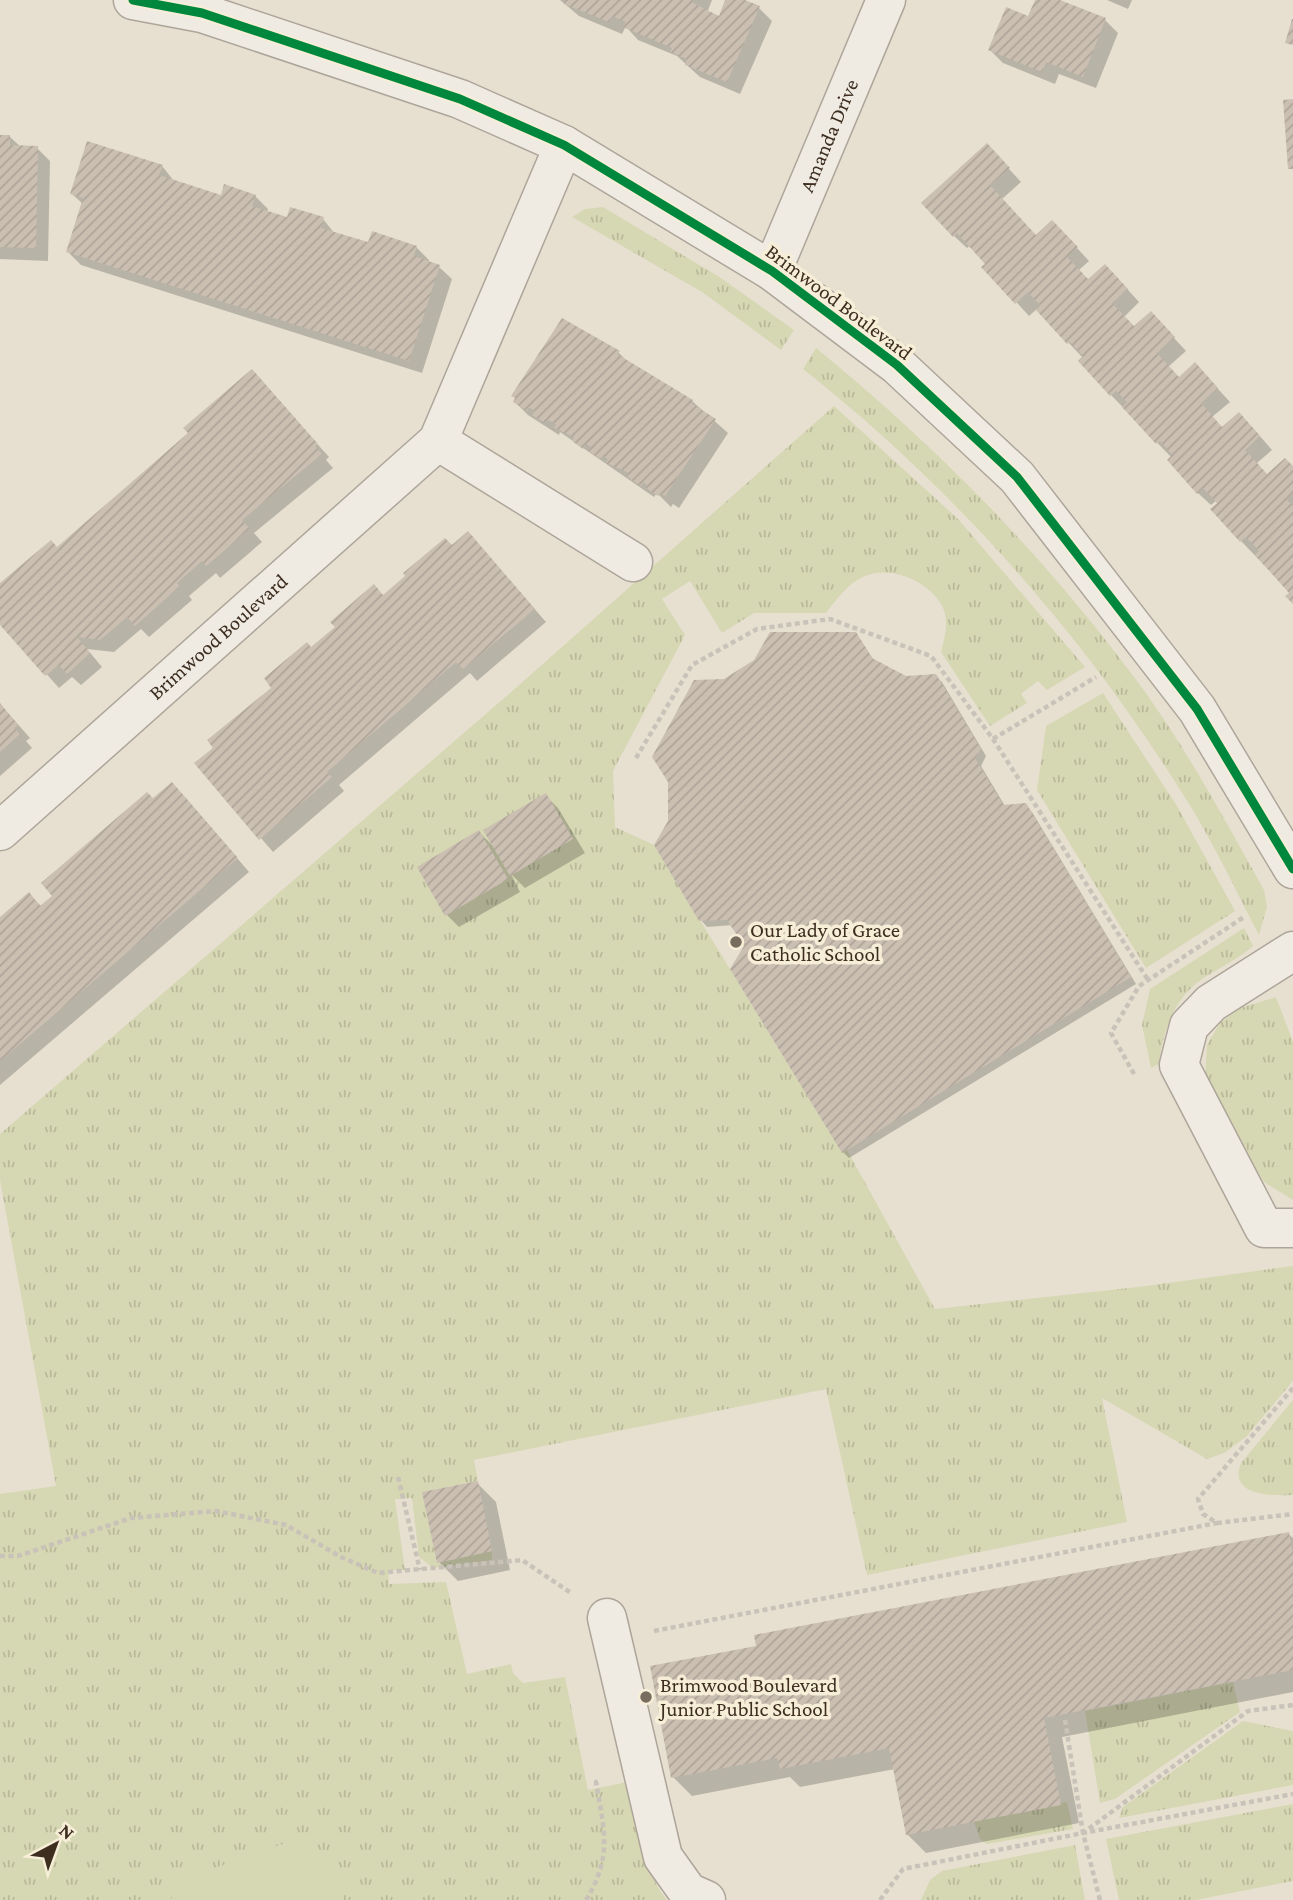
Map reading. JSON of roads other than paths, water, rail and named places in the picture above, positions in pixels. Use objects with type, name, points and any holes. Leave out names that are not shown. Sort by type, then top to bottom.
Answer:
[{"type":"street","name":"Brimwood Boulevard","points":[[133,0],[204,7],[460,99],[565,145],[772,271],[897,365],[1017,477],[1197,709],[1292,865]]},
{"type":"street","name":"Amanda Drive","points":[[772,271],[886,0]]},
{"type":"street","name":"Brimwood Boulevard","points":[[0,831],[438,441],[565,145]]},
{"type":"street","points":[[438,441],[633,562]]},
{"type":"street","points":[[1293,951],[1211,1003],[1189,1026],[1179,1065],[1264,1227],[1293,1228]]},
{"type":"street","points":[[609,1628],[663,1857],[688,1892],[706,1900]]},
{"type":"place","name":"Our Lady of Grace Catholic School","points":[[736,942]]},
{"type":"place","name":"Brimwood Boulevard Junior Public School","points":[[646,1697]]}]
